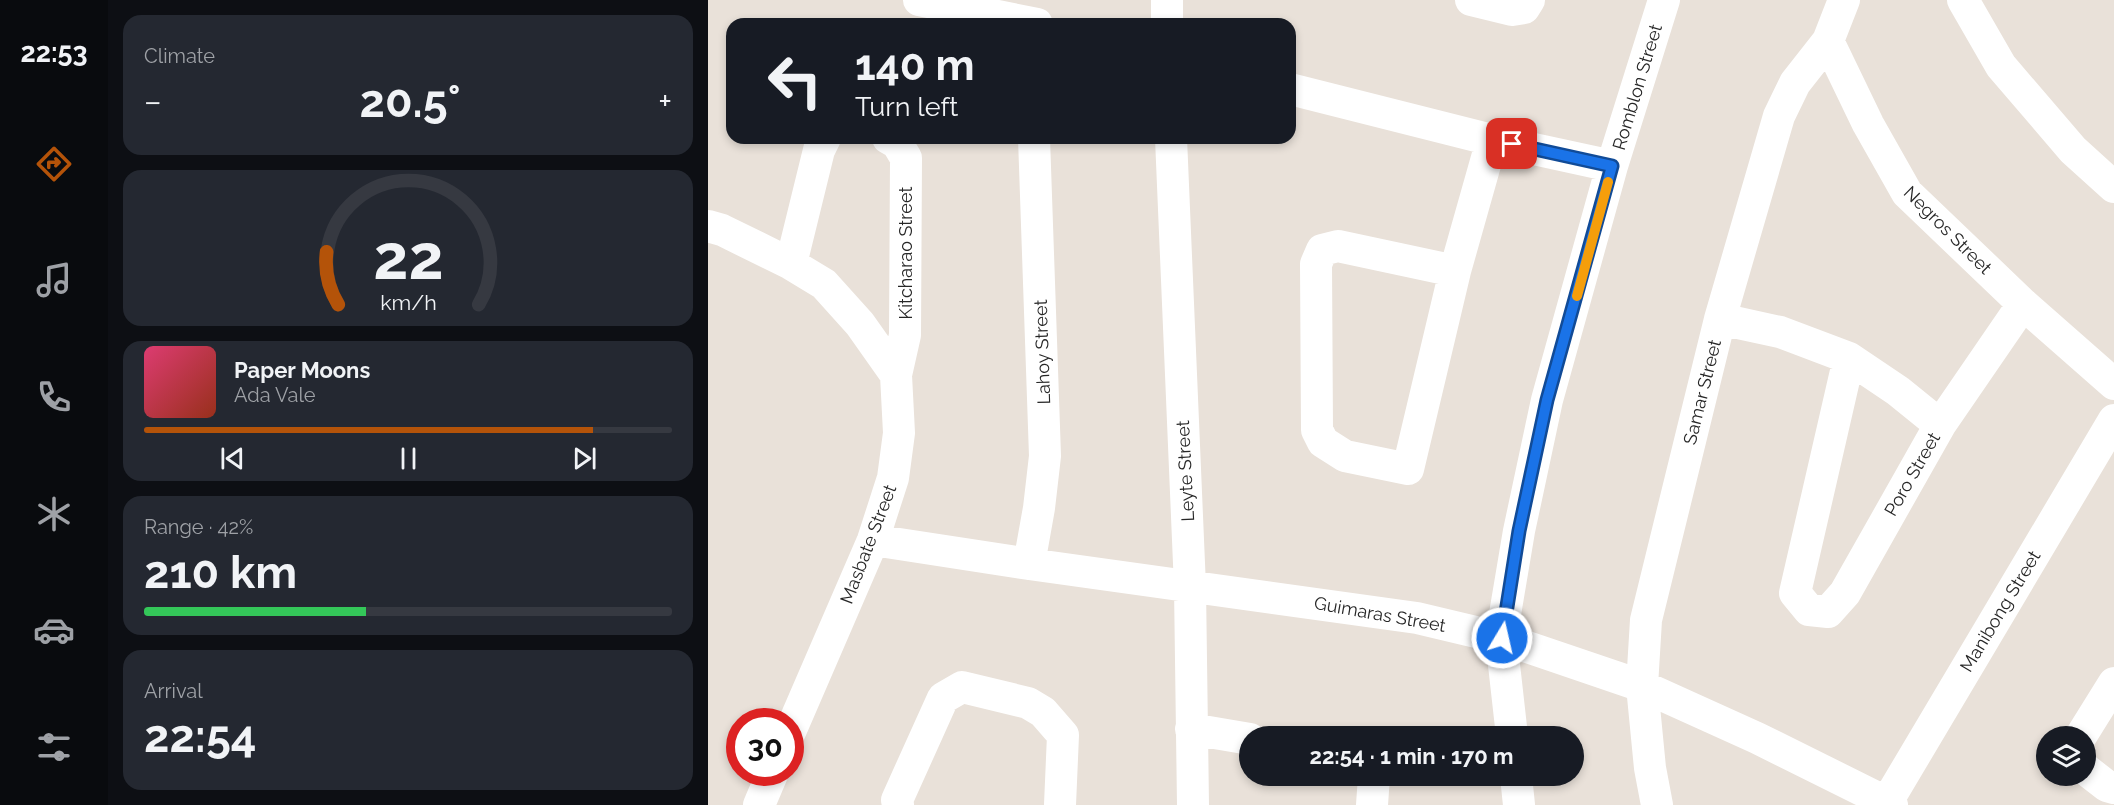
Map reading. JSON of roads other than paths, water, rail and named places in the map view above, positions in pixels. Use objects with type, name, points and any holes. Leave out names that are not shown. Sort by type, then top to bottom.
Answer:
[{"type":"street","points":[[919,0],[1004,18]]},
{"type":"street","points":[[1167,0],[1167,18]]},
{"type":"street","points":[[1471,0],[1512,10],[1524,8],[1529,0]]},
{"type":"street","name":"Romblon Street","points":[[1511,726],[1502,638],[1519,531],[1547,400],[1612,166],[1664,0]]},
{"type":"street","name":"Samar Street","points":[[1657,805],[1650,768],[1642,686],[1646,620],[1720,319],[1779,116],[1795,83],[1828,41],[1844,0]]},
{"type":"street","points":[[1963,0],[2001,66],[2073,150],[2114,187]]},
{"type":"street","name":"Negros Street","points":[[1828,41],[1868,124],[1907,193],[2023,304],[2114,384]]},
{"type":"street","points":[[1296,91],[1492,140],[1612,166]]},
{"type":"street","points":[[1455,271],[1338,246],[1322,250],[1316,264],[1317,430],[1323,442],[1345,456],[1408,469],[1455,271],[1492,140]]},
{"type":"street","points":[[790,264],[822,144]]},
{"type":"street","name":"Kitcharao Street","points":[[896,375],[905,335],[906,158],[898,144]]},
{"type":"street","name":"Lahoy Street","points":[[1029,564],[1040,508],[1045,456],[1034,144]]},
{"type":"street","name":"Leyte Street","points":[[1171,144],[1190,586],[1193,805]]},
{"type":"street","points":[[708,226],[722,230],[824,284],[860,324],[896,375]]},
{"type":"street","name":"Poro Street","points":[[1849,358],[1795,593],[1809,610],[1828,612],[1845,593],[1940,425],[2023,304]]},
{"type":"street","points":[[1720,319],[1780,332],[1849,358],[1898,391],[1940,425]]},
{"type":"street","name":"Masbate Street","points":[[800,708],[873,540],[893,478],[899,433],[896,375]]},
{"type":"street","name":"Manibong Street","points":[[1889,804],[2114,420]]},
{"type":"street","name":"Guimaras Street","points":[[873,540],[1416,618],[1502,638],[1642,686],[1757,738],[1889,804]]},
{"type":"street","points":[[2087,726],[2114,683]]},
{"type":"street","points":[[898,805],[897,800],[944,698],[962,687],[1028,703],[1043,712],[1063,735],[1060,805]]},
{"type":"street","points":[[1191,729],[1239,737]]},
{"type":"street","points":[[2096,777],[2114,788]]},
{"type":"street","points":[[759,805],[767,786]]},
{"type":"street","points":[[1372,805],[1373,786]]},
{"type":"street","points":[[1517,786],[1519,805]]}]
